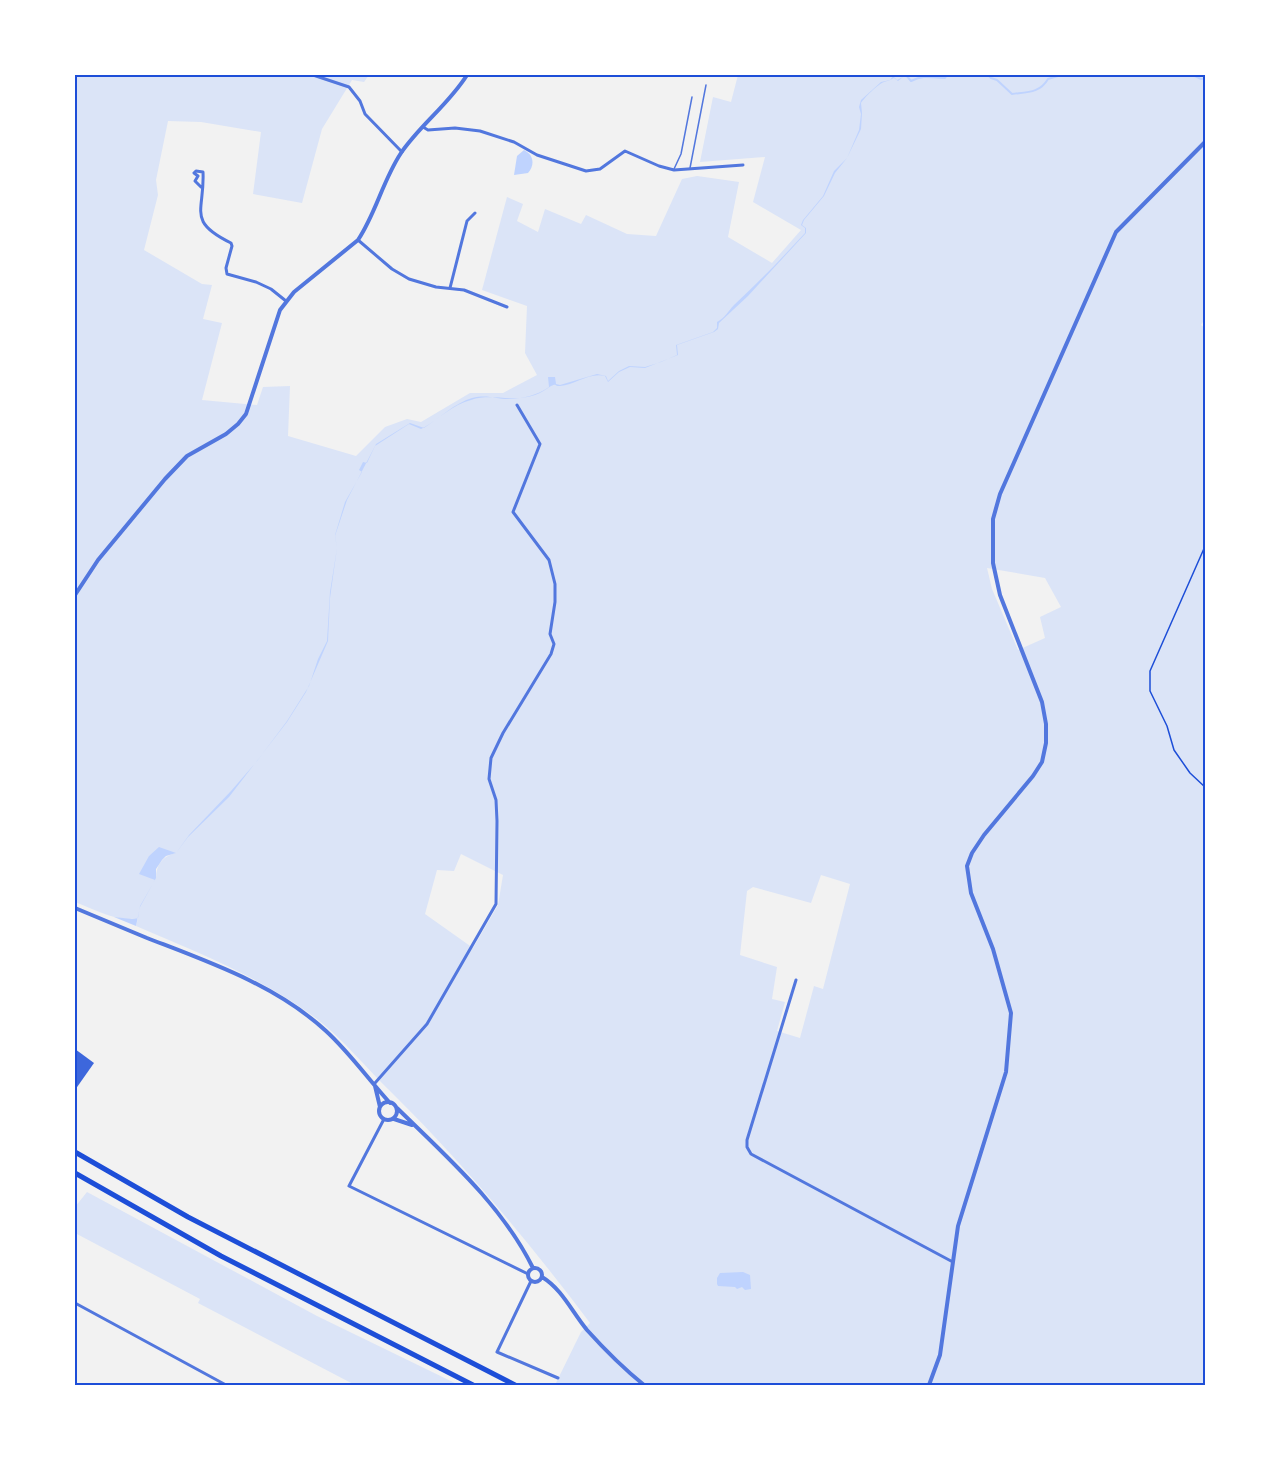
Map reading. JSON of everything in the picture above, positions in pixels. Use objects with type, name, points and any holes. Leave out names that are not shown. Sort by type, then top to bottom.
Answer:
[{"type":"highway","points":[[75,1152],[153,1198],[246,1248],[515,1385]]},
{"type":"highway","points":[[75,1173],[221,1256],[473,1385]]},
{"type":"street","points":[[313,75],[349,87],[360,101],[365,114],[402,152]]},
{"type":"street","points":[[75,595],[98,560],[165,479],[187,456],[226,434],[246,414],[276,317],[286,301],[358,240],[402,152],[467,75]]},
{"type":"street","points":[[423,127],[428,130],[455,128],[480,131],[514,142],[537,155],[586,171],[600,169],[626,152],[674,170],[743,165]]},
{"type":"street","points":[[929,1385],[940,1355],[951,1261],[958,1226],[1006,1072],[1011,1013],[993,950],[971,893],[967,866],[972,853],[984,835],[1042,762],[1046,743],[1046,724],[1042,702],[1000,595],[993,563],[993,519],[1004,483],[1116,232],[1206,141]]},
{"type":"street","points":[[201,187],[195,181],[198,176],[194,173],[196,171],[203,171],[204,182],[201,187],[200,216],[206,228],[214,235],[231,243],[232,246],[226,268],[227,274],[256,282],[271,289],[286,301]]},
{"type":"street","points":[[450,288],[467,221],[475,213]]},
{"type":"street","points":[[358,240],[392,269],[409,279],[436,287],[464,290],[507,307]]},
{"type":"street","points":[[375,1083],[427,1024],[496,904],[497,820],[496,800],[489,779],[491,758],[503,733],[551,654],[554,644],[550,634],[555,584],[549,560],[513,512],[540,444],[517,405]]},
{"type":"street","points":[[75,908],[208,961],[246,979],[283,1000],[325,1030],[375,1083],[390,1103],[481,1194],[522,1246],[533,1268]]},
{"type":"street","points":[[796,980],[747,1140],[747,1147],[751,1154],[951,1261]]},
{"type":"street","points":[[375,1083],[380,1113],[384,1119]]},
{"type":"street","points":[[380,1107],[385,1103],[390,1103]]},
{"type":"street","points":[[393,1118],[397,1114],[397,1108]]},
{"type":"street","points":[[384,1119],[401,1120],[420,1131]]},
{"type":"street","points":[[384,1119],[349,1186],[528,1274],[531,1281],[497,1352],[558,1378]]},
{"type":"street","points":[[528,1274],[533,1268]]},
{"type":"street","points":[[533,1268],[541,1270],[542,1277],[555,1286],[586,1328],[621,1367],[644,1385]]},
{"type":"street","points":[[531,1281],[539,1281],[542,1277]]},
{"type":"street","points":[[75,1303],[226,1385]]},
{"type":"lane","points":[[690,169],[706,85]]},
{"type":"lane","points":[[674,170],[681,154],[692,97]]},
{"type":"path","points":[[1206,544],[1150,671],[1150,691],[1167,726],[1174,750],[1190,773],[1206,788]]},
{"type":"shaded area","points":[[75,75],[369,75],[364,82],[352,80],[322,129],[302,203],[253,194],[261,132],[201,122],[168,121],[156,180],[158,195],[144,250],[202,284],[212,285],[203,319],[222,323],[202,400],[257,405],[263,387],[290,386],[288,436],[356,456],[385,427],[407,419],[421,422],[470,393],[503,393],[537,375],[525,353],[527,306],[482,290],[507,197],[523,204],[517,221],[538,232],[545,209],[581,224],[586,215],[627,234],[656,236],[682,179],[697,176],[739,182],[728,237],[772,263],[801,230],[753,202],[765,157],[700,162],[713,97],[731,102],[738,75],[1206,75],[1206,317],[1201,325],[1206,329],[1206,1385],[555,1385],[581,1332],[590,1323],[520,1233],[470,1176],[346,1045],[317,1019],[275,991],[230,967],[136,926],[138,918],[114,917],[75,902]],"holes":[[[987,568],[1045,578],[1061,607],[1040,617],[1045,638],[1018,650],[992,589]],[[175,853],[161,862],[156,878],[149,856]],[[461,854],[503,875],[498,905],[473,948],[425,914],[437,870],[454,871]],[[821,875],[850,884],[823,989],[814,986],[800,1038],[777,1031],[785,1002],[772,999],[777,967],[740,955],[747,891],[753,887],[811,903]]]},
{"type":"shaded area","points":[[87,1192],[317,1316],[459,1385],[355,1385],[198,1303],[200,1299],[75,1233],[75,1207]]},
{"type":"water","points":[[890,80],[878,85],[861,103],[862,113],[861,129],[847,158],[859,130],[861,100],[881,82]]},
{"type":"water","points":[[524,150],[532,157],[532,167],[528,173],[514,175],[517,156]]},
{"type":"water","points":[[847,158],[835,173],[824,196],[804,220],[802,225],[806,228],[806,233],[748,296],[719,323],[718,329],[714,332],[677,345],[678,355],[668,359],[677,355],[676,345],[713,332],[717,328],[717,322],[805,233],[805,228],[801,225],[803,220],[823,196],[834,171]]},
{"type":"water","points":[[657,363],[645,368],[630,367],[619,372],[608,382],[605,376],[599,375],[560,386],[554,385],[546,389],[549,387],[548,377],[555,377],[556,384],[560,385],[597,374],[606,376],[608,381],[619,371],[629,366],[645,367]]},
{"type":"water","points":[[494,397],[465,402],[439,417],[459,403],[472,398]]},
{"type":"water","points":[[410,423],[423,428],[409,424],[375,446]]},
{"type":"water","points":[[363,462],[366,463],[362,472],[359,470]]},
{"type":"water","points":[[356,482],[347,500],[335,536],[345,502]]},
{"type":"water","points":[[337,548],[330,598],[328,641],[310,682],[327,641],[330,592]]},
{"type":"water","points":[[308,688],[287,722],[262,754],[287,721]]},
{"type":"water","points":[[256,763],[229,797],[188,837],[176,853],[189,835]]},
{"type":"water","points":[[159,847],[176,853],[162,860],[156,869],[155,880],[139,874],[149,856]]},
{"type":"water","points":[[114,917],[132,919],[138,918],[136,926]]},
{"type":"water","points":[[743,1272],[750,1275],[751,1289],[718,1286],[717,1278],[720,1273]]},
{"type":"building","points":[[75,1049],[94,1063],[75,1090]]},
{"type":"waterway","points":[[906,75],[911,81],[924,77],[945,78],[947,75]]},
{"type":"waterway","points":[[988,75],[1012,94],[1037,89],[1048,79],[1061,75]]},
{"type":"waterway","points":[[1193,75],[1201,79],[1206,78]]}]
